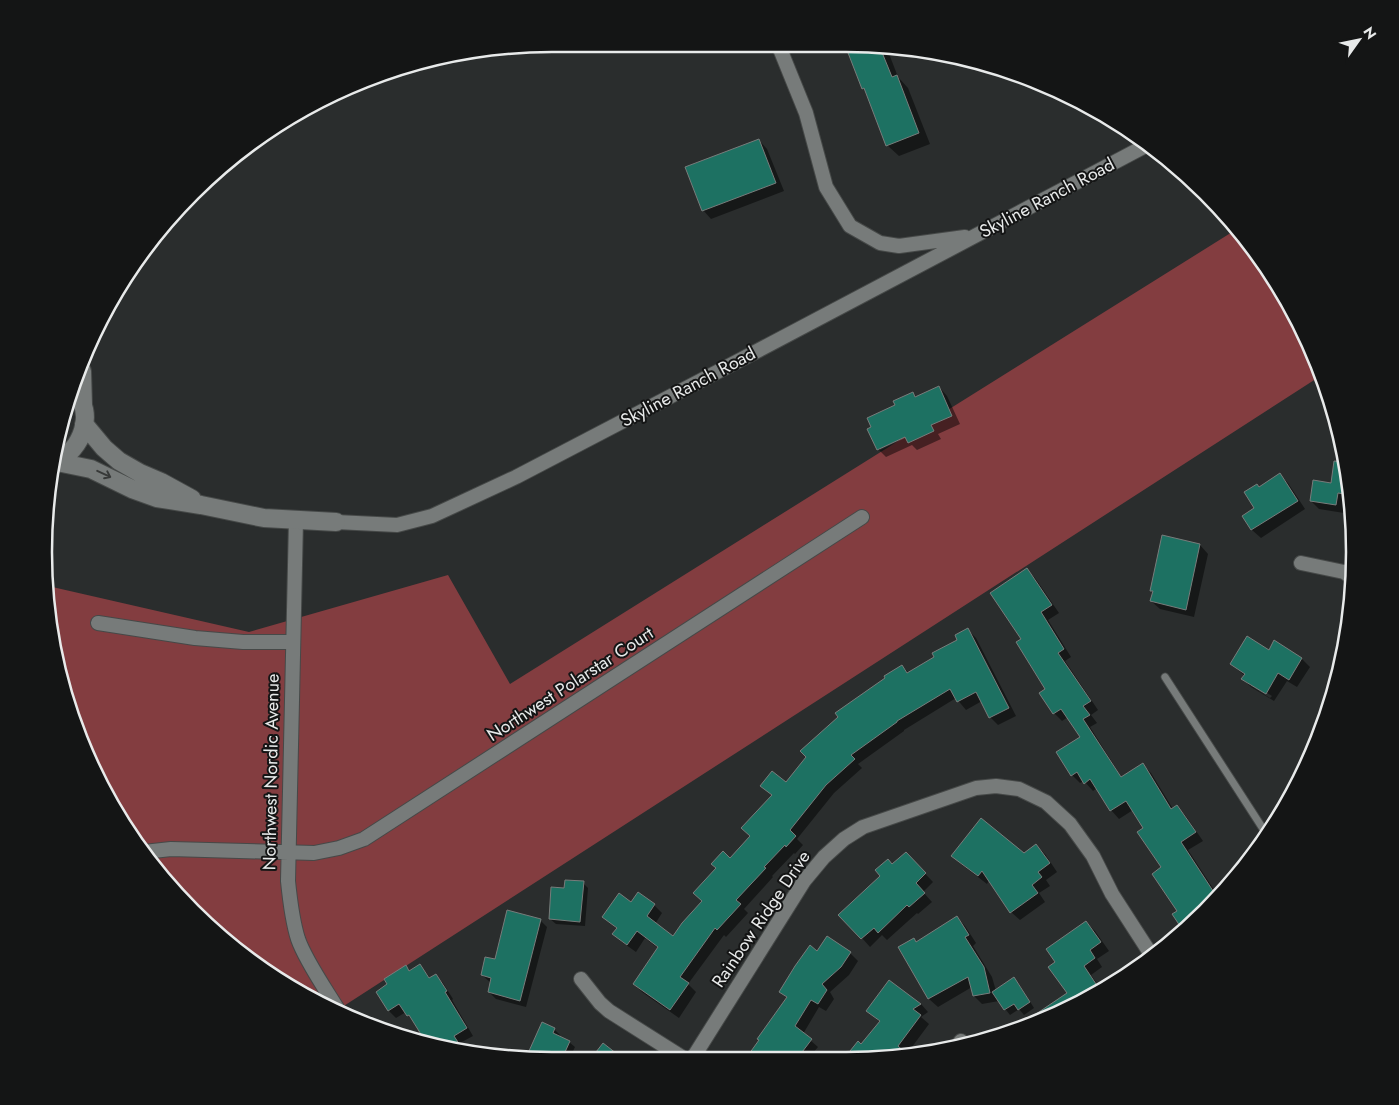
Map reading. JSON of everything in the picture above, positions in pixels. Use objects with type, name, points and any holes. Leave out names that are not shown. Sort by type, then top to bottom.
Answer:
[{"type":"street","points":[[781,52],[806,113],[826,187],[850,226],[880,242],[899,246],[975,236]]},
{"type":"street","name":"Skyline Ranch Road","points":[[61,463],[91,469],[132,489],[157,498],[264,518],[398,525],[432,516],[516,477],[1140,149]]},
{"type":"street","points":[[61,458],[70,453],[80,440],[84,416],[83,383]]},
{"type":"street","name":"Skyline Ranch Road","points":[[78,396],[84,416],[104,448],[119,461],[140,473],[162,482],[201,505]]},
{"type":"street","name":"Northwest Polarstar Court","points":[[152,851],[171,849],[314,853],[339,848],[364,839],[862,517]]},
{"type":"street","name":"Northwest Nordic Avenue","points":[[296,520],[287,852],[288,881],[291,911],[299,940],[312,967],[333,1002]]},
{"type":"street","points":[[1301,563],[1345,573]]},
{"type":"street","points":[[98,623],[195,638],[243,642],[293,642]]},
{"type":"street","name":"Rainbow Ridge Drive","points":[[695,1052],[804,881],[824,857],[844,838],[863,827],[976,788],[996,786],[1019,788],[1046,802],[1070,824],[1093,856],[1112,894],[1149,951]]},
{"type":"street","points":[[581,979],[600,1003],[609,1011],[675,1052]]},
{"type":"lane","points":[[1165,677],[1263,829]]},
{"type":"shaded area","points":[[1230,233],[1243,248],[1280,303],[1308,361],[1315,379],[343,1006],[302,986],[248,949],[223,928],[177,882],[137,830],[104,774],[79,713],[62,650],[54,587],[249,632],[448,575],[510,684]]},
{"type":"building","points":[[848,52],[883,54],[892,77],[897,75],[919,133],[886,146],[864,88],[862,89]]},
{"type":"building","points":[[759,139],[776,183],[702,211],[685,167]]},
{"type":"building","points":[[939,386],[952,416],[931,425],[934,431],[908,443],[905,437],[877,450],[867,429],[871,427],[867,418],[895,405],[893,401],[913,392],[915,397]]},
{"type":"building","points":[[1334,461],[1338,461],[1343,494],[1338,493],[1336,505],[1310,501],[1313,480],[1331,483]]},
{"type":"building","points":[[1280,473],[1298,501],[1251,530],[1242,516],[1254,508],[1244,492],[1257,484],[1259,487]]},
{"type":"building","points":[[1162,535],[1200,544],[1186,610],[1150,601],[1153,591],[1150,591]]},
{"type":"building","points":[[1027,568],[1052,605],[1041,612],[1064,649],[1058,653],[1091,701],[1083,706],[1090,715],[1083,719],[1121,777],[1143,763],[1171,809],[1177,805],[1196,832],[1181,842],[1213,891],[1179,925],[1172,914],[1177,911],[1152,874],[1161,867],[1137,832],[1143,828],[1126,801],[1110,811],[1090,779],[1084,784],[1077,772],[1071,776],[1056,752],[1080,737],[1061,709],[1053,714],[1039,693],[1045,689],[1016,642],[1021,639],[990,593]]},
{"type":"building","points":[[968,628],[1009,708],[989,718],[976,692],[957,702],[950,689],[897,721],[851,755],[855,759],[826,785],[790,830],[796,836],[764,867],[766,868],[736,900],[741,904],[717,930],[715,928],[680,977],[689,983],[670,1010],[633,984],[658,947],[637,931],[627,945],[612,934],[617,928],[602,917],[619,893],[631,902],[638,892],[655,904],[647,916],[673,936],[702,901],[693,893],[716,868],[711,864],[723,851],[730,858],[750,836],[741,828],[772,795],[760,786],[772,771],[786,782],[806,757],[800,751],[838,717],[835,713],[885,678],[884,676],[902,665],[907,673],[934,657],[932,653],[957,640],[955,635]]},
{"type":"building","points":[[1247,636],[1269,650],[1274,640],[1302,658],[1289,680],[1278,673],[1266,694],[1241,679],[1245,674],[1230,664]]},
{"type":"building","points":[[981,818],[1024,853],[1036,844],[1050,863],[1038,872],[1042,877],[1032,885],[1038,893],[1010,913],[982,871],[978,876],[951,856]]},
{"type":"building","points":[[906,852],[926,873],[916,883],[925,893],[909,907],[907,905],[878,933],[874,928],[861,939],[838,915],[880,876],[875,870],[888,859],[892,864]]},
{"type":"building","points":[[565,880],[584,881],[580,922],[549,919],[551,887],[564,888]]},
{"type":"building","points":[[507,910],[541,919],[520,1001],[488,992],[491,978],[481,975],[485,957],[495,959]]},
{"type":"building","points":[[957,916],[969,935],[965,937],[984,967],[990,993],[973,996],[968,977],[928,999],[898,947],[914,938],[916,942]]},
{"type":"building","points":[[1086,921],[1101,942],[1090,950],[1095,958],[1084,966],[1097,985],[1068,1001],[1033,1016],[1067,993],[1048,967],[1055,962],[1046,949]]},
{"type":"building","points":[[827,936],[851,952],[841,967],[822,984],[827,990],[818,1004],[811,1000],[795,1026],[812,1039],[802,1052],[750,1052],[759,1040],[757,1039],[787,997],[779,992],[795,966],[810,945],[817,951]]},
{"type":"building","points":[[420,964],[429,978],[436,974],[467,1028],[454,1036],[459,1044],[421,1034],[409,1015],[407,1016],[399,1004],[388,1011],[376,992],[387,984],[384,979],[406,965],[409,971]]},
{"type":"building","points":[[1014,977],[1030,1002],[1018,1010],[1014,1004],[1004,1010],[992,992]]},
{"type":"building","points":[[889,980],[921,1004],[913,1009],[921,1015],[898,1046],[901,1049],[851,1052],[858,1041],[861,1044],[880,1021],[866,1011]]},
{"type":"building","points":[[542,1022],[555,1028],[553,1033],[570,1041],[565,1052],[529,1051]]},
{"type":"building","points":[[603,1043],[614,1052],[596,1052]]}]
